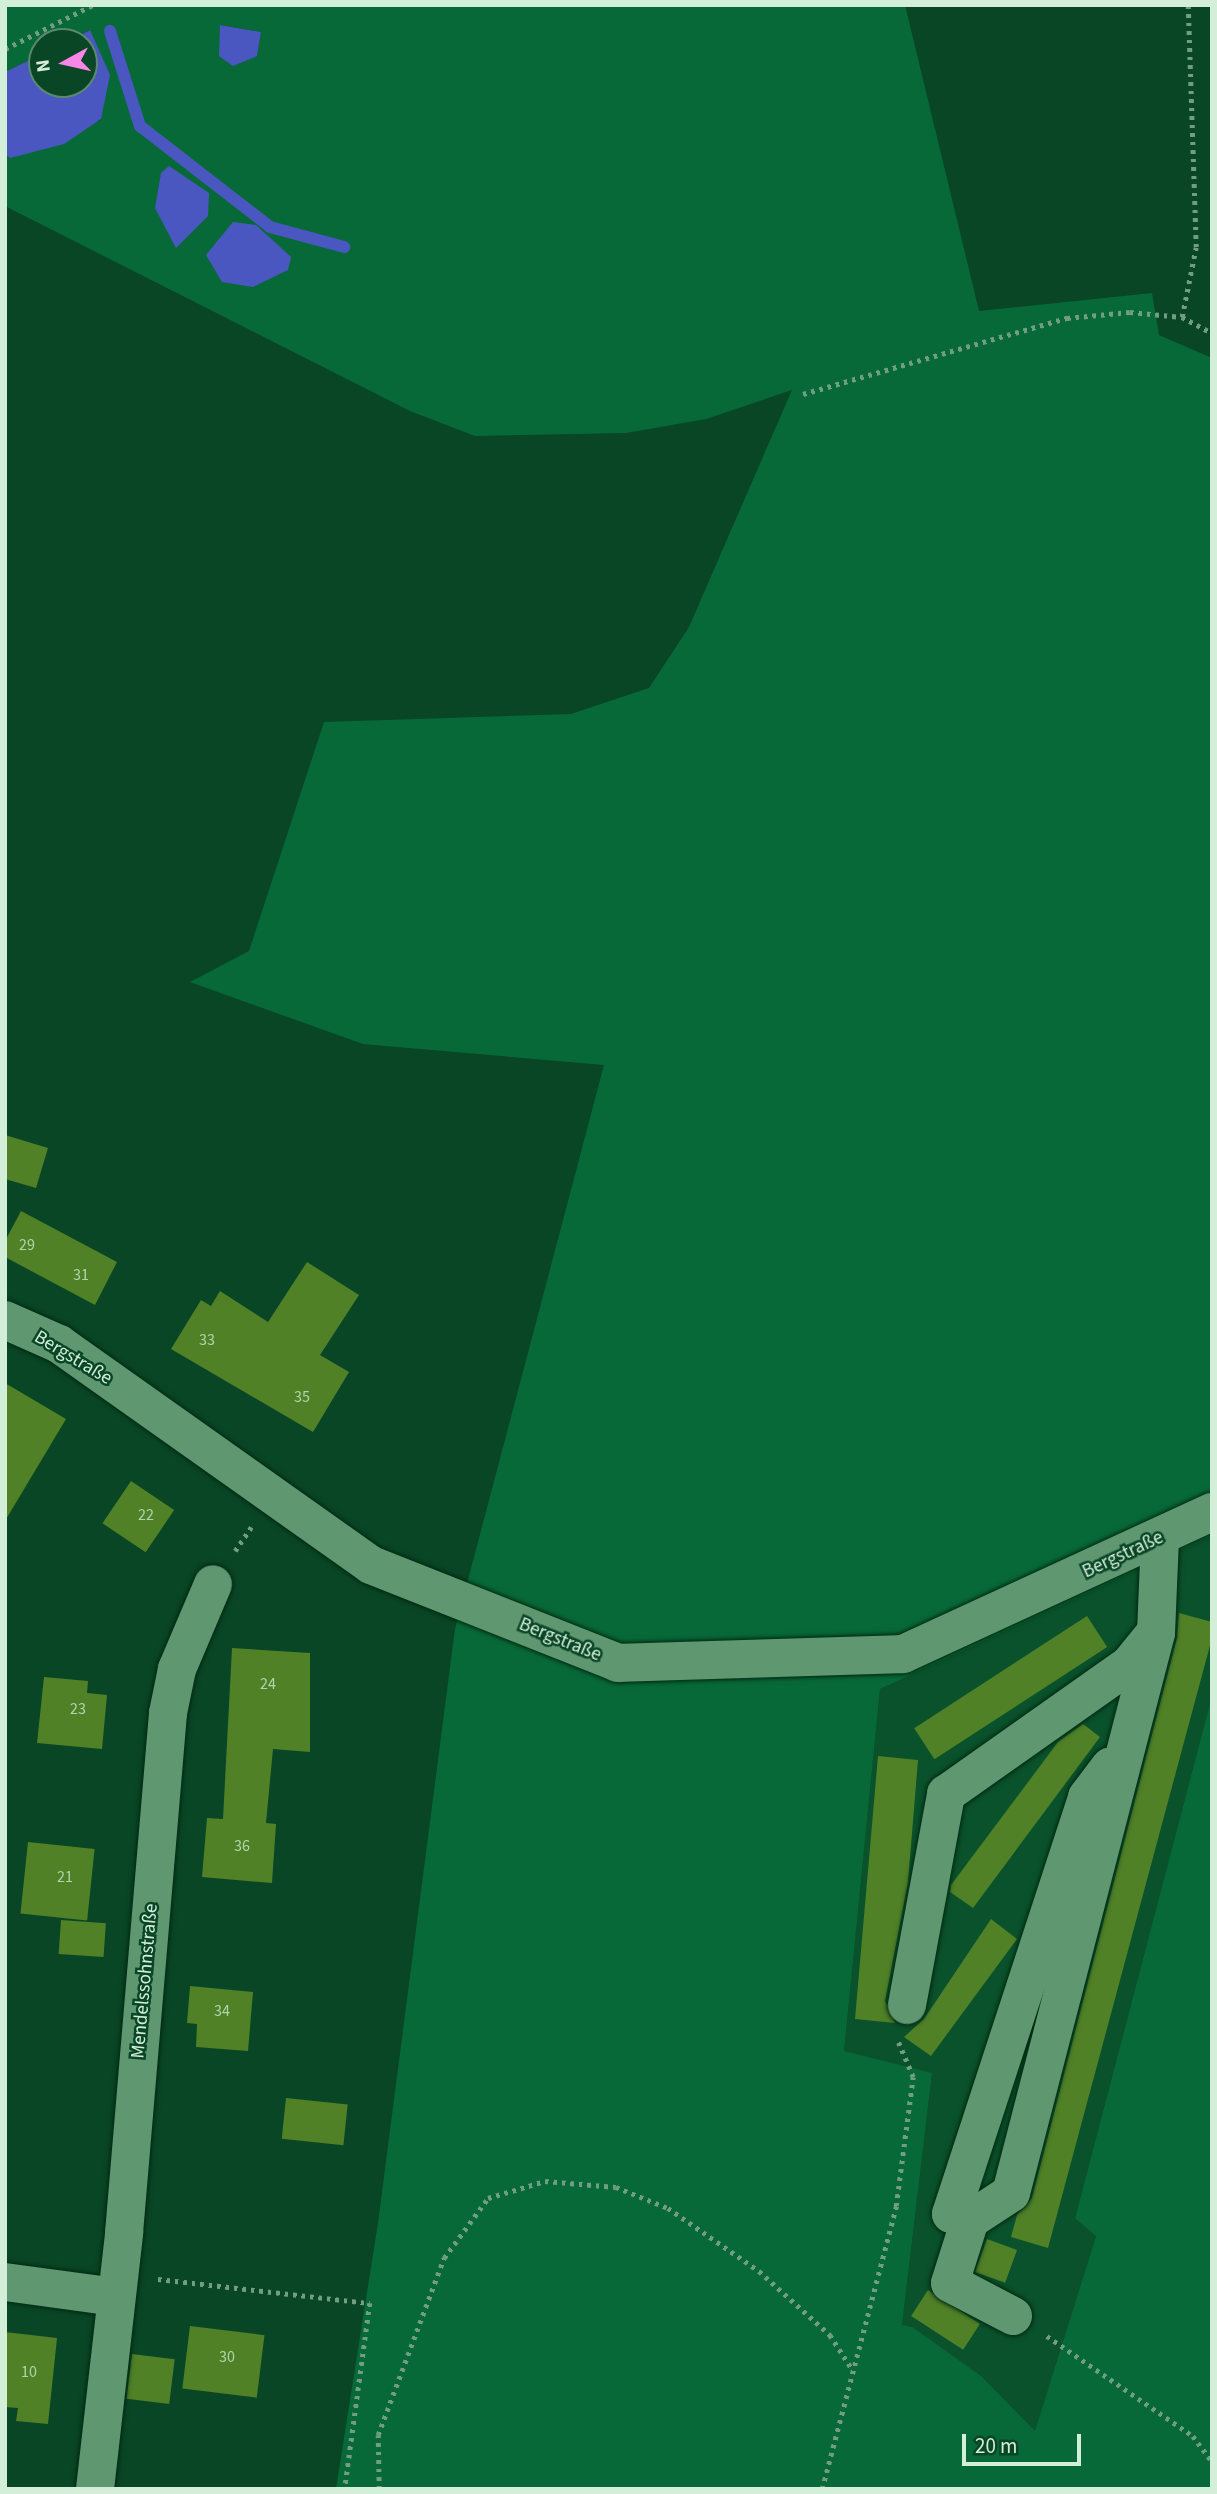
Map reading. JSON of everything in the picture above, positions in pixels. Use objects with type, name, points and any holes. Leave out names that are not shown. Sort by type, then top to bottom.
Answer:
[{"type":"street","name":"Bergstraße","points":[[5,1320],[59,1344],[270,1498],[371,1564],[618,1663],[903,1654],[1160,1539],[1212,1512]]},
{"type":"street","points":[[1013,2316],[950,2283],[970,2220],[1011,2193],[1156,1633],[1160,1539]]},
{"type":"street","name":"Mendelssohnstraße","points":[[95,2489],[118,2284],[168,1713],[177,1669],[213,1584]]},
{"type":"street","points":[[907,2005],[946,1794],[1129,1665],[1156,1633]]},
{"type":"street","points":[[970,2220],[951,2214],[1087,1797],[1128,1742]]},
{"type":"street","points":[[5,2282],[118,2284]]},
{"type":"path","points":[[5,49],[93,5]]},
{"type":"path","points":[[1182,317],[1196,247],[1188,5]]},
{"type":"path","points":[[803,394],[1067,318],[1130,313],[1182,317],[1212,333]]},
{"type":"path","points":[[213,1584],[270,1498]]},
{"type":"path","points":[[822,2489],[896,2206],[914,2077],[898,2043],[907,2005]]},
{"type":"path","points":[[379,2489],[377,2435],[444,2258],[488,2198],[545,2181],[616,2187],[668,2208],[759,2272],[830,2335],[852,2369]]},
{"type":"path","points":[[118,2284],[370,2303],[345,2489]]},
{"type":"path","points":[[1013,2316],[1081,2355],[1133,2400],[1193,2436],[1212,2461]]},
{"type":"shaded area","points":[[5,5],[905,5],[979,311],[1152,293],[1159,335],[1212,358],[1212,1536],[880,1689],[844,2051],[932,2073],[902,2325],[912,2327],[981,2376],[1035,2431],[1096,2236],[1075,2218],[1212,1696],[1210,2489],[336,2489],[378,2223],[455,1629],[604,1065],[363,1044],[190,982],[249,951],[324,722],[571,714],[649,688],[689,627],[792,390],[706,419],[626,433],[475,436],[410,411],[5,206],[5,154],[10,158],[101,120],[98,98],[98,28],[28,28],[28,61],[5,72]],"holes":[[[221,25],[261,32],[257,56]]]},
{"type":"shaded area","points":[[220,25],[261,32],[257,56],[233,66],[219,56]]},
{"type":"shaded area","points":[[98,48],[110,75],[101,119],[64,144],[10,158],[5,154],[5,72],[28,61],[28,98],[98,98]]},
{"type":"shaded area","points":[[169,166],[209,193],[208,216],[176,248],[155,208],[161,173]]},
{"type":"shaded area","points":[[233,222],[256,225],[291,257],[288,270],[253,287],[222,282],[206,255]]},
{"type":"shaded area","points":[[1212,1536],[1212,1696],[1075,2217],[1096,2235],[1035,2432],[981,2376],[902,2326],[932,2073],[844,2051],[880,1689]]},
{"type":"building","points":[[5,1135],[48,1148],[36,1188],[5,1179]]},
{"type":"building","points":[[21,1211],[117,1262],[95,1305],[5,1257],[5,1241]]},
{"type":"building","points":[[307,1262],[359,1295],[320,1355],[349,1372],[313,1432],[171,1349],[201,1300],[211,1306],[220,1291],[268,1322]]},
{"type":"building","points":[[5,1383],[66,1419],[5,1521]]},
{"type":"building","points":[[131,1481],[174,1510],[146,1552],[102,1523]]},
{"type":"building","points":[[1179,1613],[1212,1622],[1212,1638],[1048,2248],[1011,2237],[1017,2215],[1032,2198],[1177,1638]]},
{"type":"building","points":[[1087,1616],[1107,1647],[934,1759],[914,1728]]},
{"type":"building","points":[[232,1648],[310,1653],[310,1752],[273,1749],[266,1823],[276,1824],[272,1883],[202,1877],[207,1818],[223,1819]]},
{"type":"building","points":[[44,1677],[88,1681],[87,1693],[107,1695],[102,1749],[37,1743]]},
{"type":"building","points":[[1083,1724],[1100,1737],[973,1908],[950,1892],[951,1885],[1058,1742]]},
{"type":"building","points":[[878,1756],[918,1760],[908,1882],[885,2001],[895,2023],[855,2019]]},
{"type":"building","points":[[28,1842],[95,1849],[87,1921],[20,1914]]},
{"type":"building","points":[[991,1919],[1017,1939],[931,2056],[904,2037],[924,2019]]},
{"type":"building","points":[[61,1920],[106,1923],[104,1957],[59,1954]]},
{"type":"building","points":[[190,1986],[253,1992],[248,2051],[196,2047],[197,2024],[187,2023]]},
{"type":"building","points":[[286,2098],[348,2104],[343,2145],[282,2139]]},
{"type":"building","points":[[987,2239],[1017,2250],[1005,2283],[975,2272]]},
{"type":"building","points":[[928,2290],[980,2324],[963,2350],[911,2316]]},
{"type":"building","points":[[190,2326],[264,2335],[257,2398],[182,2389]]},
{"type":"building","points":[[5,2332],[57,2338],[48,2424],[16,2421],[18,2408],[5,2407]]},
{"type":"building","points":[[132,2354],[175,2359],[169,2404],[127,2399]]},
{"type":"waterway","points":[[110,31],[140,126],[270,227],[344,247]]}]
